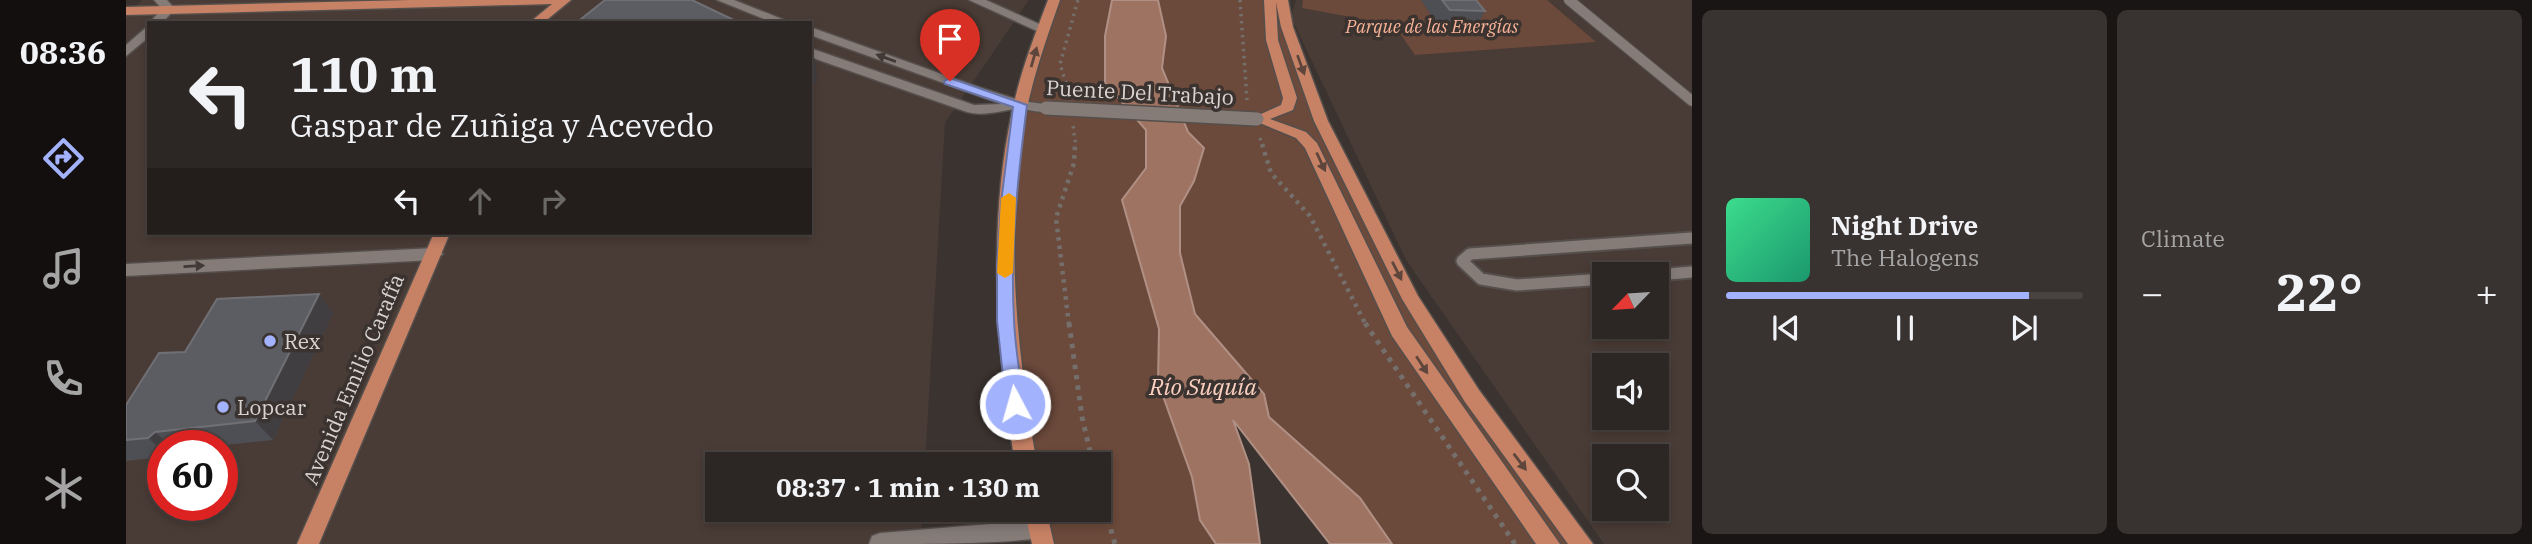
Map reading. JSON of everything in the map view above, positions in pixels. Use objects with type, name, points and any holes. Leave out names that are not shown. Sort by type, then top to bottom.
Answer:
[{"type":"main road","points":[[126,11],[165,4],[505,3],[553,0]]},
{"type":"main road","points":[[536,21],[565,0]]},
{"type":"main road","points":[[1024,452],[1005,321],[1008,203],[1020,105],[1042,28],[1054,0]]},
{"type":"main road","points":[[1264,120],[1289,107],[1290,98],[1272,40],[1270,0]]},
{"type":"main road","points":[[1282,0],[1287,27],[1321,121],[1410,299],[1472,396],[1582,544]]},
{"type":"main road","points":[[505,3],[527,12],[532,21]]},
{"type":"main road","points":[[1264,120],[1301,135],[1312,146],[1399,331],[1549,544]]},
{"type":"main road","name":"Avenida Emilio Caraffa","points":[[308,544],[441,235]]},
{"type":"street","points":[[723,0],[781,21]]},
{"type":"street","points":[[975,0],[1042,28]]},
{"type":"street","points":[[156,21],[165,4]]},
{"type":"street","points":[[126,52],[147,31]]},
{"type":"street","points":[[812,32],[1020,105]]},
{"type":"street","points":[[812,53],[972,109],[986,111],[1020,105]]},
{"type":"street","name":"Puente Del Trabajo","points":[[1020,105],[1264,120]]},
{"type":"street","points":[[126,270],[434,254]]},
{"type":"street","points":[[880,544],[1039,528]]},
{"type":"lane","points":[[1569,0],[1692,101]]},
{"type":"lane","points":[[1592,280],[1517,285],[1481,279],[1462,261],[1470,254],[1691,240]]},
{"type":"lane","points":[[1670,274],[1692,272]]},
{"type":"path","points":[[1069,98],[1060,64],[1078,0]]},
{"type":"path","points":[[1073,124],[1076,149],[1056,230],[1082,417],[1090,452]]},
{"type":"path","points":[[1109,522],[1115,544]]},
{"type":"shaded area","points":[[142,0],[1029,0],[945,123],[926,452],[705,452],[705,522],[922,522],[921,544],[126,544],[126,16]]},
{"type":"shaded area","points":[[1296,0],[1692,0],[1692,544],[1604,544],[1406,260],[1291,17]]},
{"type":"green space","points":[[1054,0],[1112,0],[1105,36],[1105,83],[1146,130],[1146,168],[1122,200],[1159,329],[1158,382],[1192,477],[1200,520],[1216,544],[1043,544],[1038,522],[1111,522],[1111,452],[1024,452],[1005,321],[1020,105]]},
{"type":"green space","points":[[1158,0],[1282,0],[1321,121],[1411,299],[1582,544],[1392,544],[1360,498],[1269,417],[1264,394],[1195,314],[1180,253],[1180,206],[1194,181],[1204,148],[1188,132],[1162,68],[1166,36]]},
{"type":"green space","name":"Parque de las Energías","points":[[1303,0],[1547,0],[1596,42],[1415,55],[1394,25],[1302,8]]},
{"type":"water","name":"Río Suquía","points":[[1112,0],[1158,0],[1166,36],[1162,68],[1188,132],[1204,148],[1194,181],[1180,206],[1180,253],[1195,314],[1264,394],[1269,417],[1360,498],[1392,544],[1330,544],[1233,420],[1249,464],[1260,544],[1216,544],[1200,520],[1192,477],[1158,382],[1159,329],[1122,200],[1146,168],[1146,130],[1105,83],[1105,36]]},
{"type":"building","points":[[605,0],[692,0],[736,21],[579,21]]},
{"type":"building","points":[[1442,0],[1476,0],[1485,11],[1450,10]]},
{"type":"building","points":[[319,294],[255,421],[173,430],[147,430],[147,438],[126,440],[126,405],[159,353],[185,352],[217,299]]},
{"type":"slow traffic","points":[[1005,273],[1009,198]]},
{"type":"place","name":"Rex","points":[[270,341]]},
{"type":"place","name":"Lopcar","points":[[223,407]]},
{"type":"route","points":[[950,81],[1020,105],[1008,203],[1005,265],[1005,321],[1015,404]]}]
